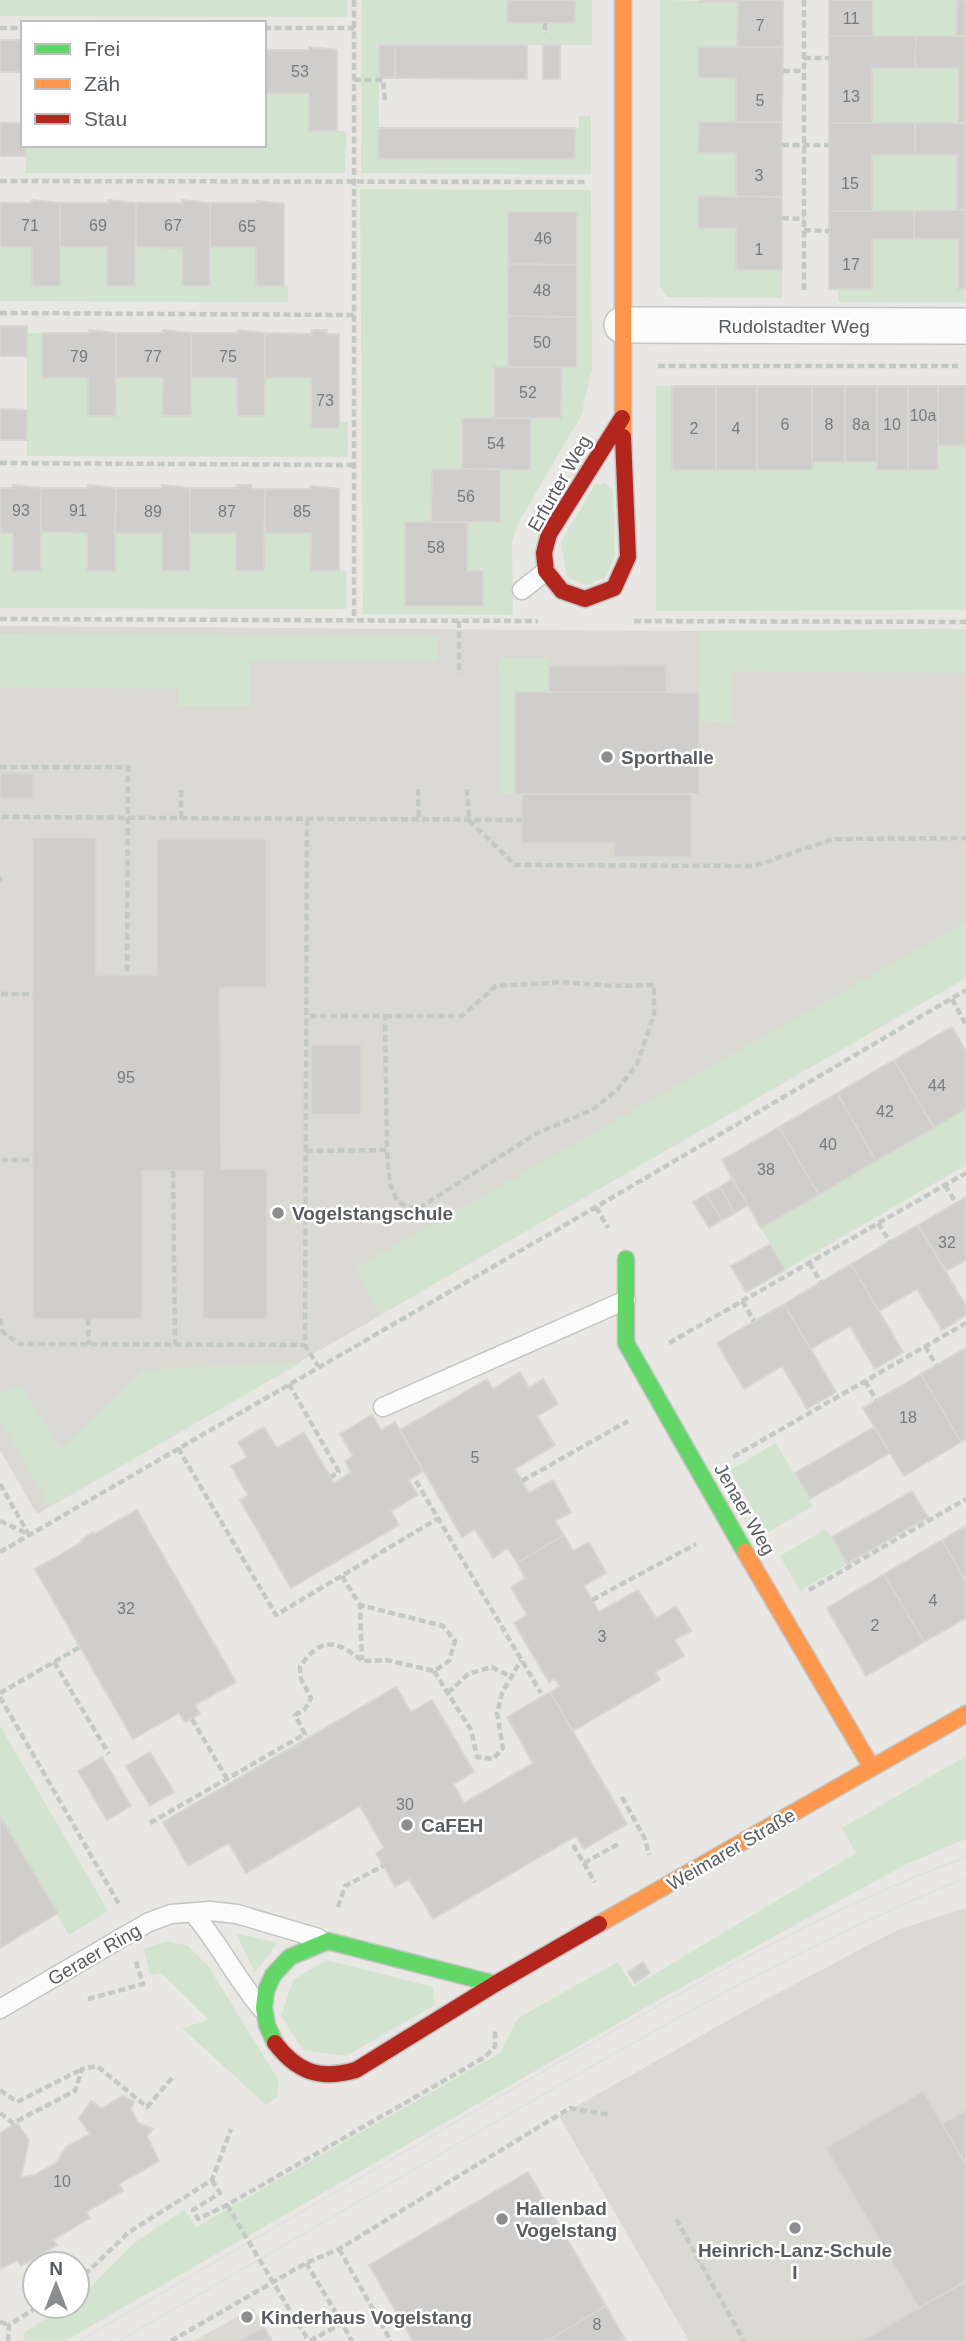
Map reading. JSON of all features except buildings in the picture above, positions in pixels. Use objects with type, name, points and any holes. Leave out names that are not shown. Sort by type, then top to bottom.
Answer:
[{"type":"street","name":"Erfurter Weg","points":[[622,418],[549,534],[544,553],[546,571],[562,592],[585,599],[614,588],[628,557],[622,418],[623,0]]},
{"type":"street","name":"Rudolstadter Weg","points":[[622,326],[966,327]]},
{"type":"street","name":"Jenaer Weg","points":[[626,1259],[626,1343],[872,1768]]},
{"type":"street","name":"Weimarer Straße","points":[[328,1941],[310,1946],[284,1963],[273,1975],[267,1990],[265,2013],[267,2029],[286,2057],[312,2072],[331,2076],[356,2070],[495,1984],[966,1714]]},
{"type":"street","points":[[328,1941],[495,1984]]},
{"type":"lane","points":[[522,590],[546,571]]},
{"type":"lane","points":[[383,1407],[626,1300]]},
{"type":"lane","points":[[192,1913],[237,1914],[328,1941]]},
{"type":"lane","name":"Geraer Ring","points":[[0,2009],[149,1922],[171,1914],[192,1913]]},
{"type":"lane","name":"Weimarer Straße","points":[[192,1913],[213,1936],[247,1992],[265,2013]]},
{"type":"path","points":[[354,0],[354,620]]},
{"type":"path","points":[[804,0],[804,366]]},
{"type":"path","points":[[545,23],[545,34]]},
{"type":"path","points":[[0,28],[21,28]]},
{"type":"path","points":[[266,28],[354,28]]},
{"type":"path","points":[[804,58],[829,58]]},
{"type":"path","points":[[783,71],[804,71]]},
{"type":"path","points":[[354,80],[383,80],[385,101]]},
{"type":"path","points":[[782,145],[829,145]]},
{"type":"path","points":[[0,181],[623,182]]},
{"type":"path","points":[[782,218],[804,219]]},
{"type":"path","points":[[804,230],[829,231]]},
{"type":"path","points":[[0,313],[354,315]]},
{"type":"path","points":[[622,366],[966,366]]},
{"type":"path","points":[[0,463],[354,465]]},
{"type":"path","points":[[0,619],[546,621]]},
{"type":"path","points":[[459,621],[459,674]]},
{"type":"path","points":[[628,621],[966,622]]},
{"type":"path","points":[[0,767],[128,767],[127,975]]},
{"type":"path","points":[[418,789],[419,819]]},
{"type":"path","points":[[467,789],[469,820],[515,865],[524,866],[754,866],[833,839],[966,838]]},
{"type":"path","points":[[181,790],[181,819]]},
{"type":"path","points":[[2,817],[522,820]]},
{"type":"path","points":[[307,819],[305,1345],[318,1366]]},
{"type":"path","points":[[306,1016],[385,1016],[462,1016],[496,986],[564,982],[613,986],[654,985],[654,1015],[637,1064],[617,1090],[592,1110],[537,1133],[419,1208],[408,1209],[399,1203],[390,1186],[385,1016]]},
{"type":"path","points":[[0,1552],[318,1366],[596,1208],[966,990]]},
{"type":"path","points":[[1,994],[33,994]]},
{"type":"path","points":[[952,999],[966,1025]]},
{"type":"path","points":[[306,1151],[387,1150]]},
{"type":"path","points":[[1,1160],[33,1160]]},
{"type":"path","points":[[173,1171],[175,1345]]},
{"type":"path","points":[[636,1362],[966,1173]]},
{"type":"path","points":[[945,1185],[956,1203]]},
{"type":"path","points":[[878,1223],[890,1242]]},
{"type":"path","points":[[809,1263],[821,1282]]},
{"type":"path","points":[[742,1301],[754,1321]]},
{"type":"path","points":[[88,1319],[89,1345]]},
{"type":"path","points":[[0,1320],[3,1332],[19,1345],[305,1345]]},
{"type":"path","points":[[701,1475],[966,1323]]},
{"type":"path","points":[[925,1346],[936,1365]]},
{"type":"path","points":[[865,1381],[876,1400]]},
{"type":"path","points":[[289,1384],[339,1472],[331,1477]]},
{"type":"path","points":[[522,1481],[618,1426]]},
{"type":"path","points":[[178,1448],[276,1615],[437,1519]]},
{"type":"path","points":[[416,1481],[541,1693]]},
{"type":"path","points":[[0,1484],[29,1535]]},
{"type":"path","points":[[778,1608],[966,1499]]},
{"type":"path","points":[[0,1521],[29,1535]]},
{"type":"path","points":[[592,1600],[682,1553]]},
{"type":"path","points":[[342,1575],[360,1605],[362,1661]]},
{"type":"path","points":[[360,1605],[443,1626],[454,1641],[449,1661],[434,1671]]},
{"type":"path","points":[[150,1823],[305,1734],[295,1715],[305,1709],[311,1698],[300,1679],[300,1667],[314,1650],[327,1645],[345,1647],[362,1661],[386,1660],[434,1671],[471,1730],[477,1757],[493,1759],[503,1748],[497,1713],[502,1693],[521,1660]]},
{"type":"path","points":[[80,1647],[0,1695],[120,1905],[117,1926],[134,1956],[143,1984],[88,1999]]},
{"type":"path","points":[[54,1662],[109,1754]]},
{"type":"path","points":[[448,1693],[468,1674],[492,1667],[511,1677]]},
{"type":"path","points":[[192,1718],[227,1779]]},
{"type":"path","points":[[622,1797],[645,1839],[649,1855]]},
{"type":"path","points":[[584,1863],[620,1843]]},
{"type":"path","points":[[328,1941],[345,1886],[383,1866]]},
{"type":"path","points":[[212,2180],[220,2193],[192,2210],[198,2219],[485,2057]]},
{"type":"path","points":[[0,2090],[17,2102],[82,2069],[97,2066],[147,2107],[172,2078]]},
{"type":"path","points":[[0,2113],[13,2123],[75,2091],[82,2069]]},
{"type":"path","points":[[171,2341],[306,2263],[339,2249],[570,2108],[610,2115]]},
{"type":"path","points":[[91,2269],[129,2232],[212,2180],[231,2129]]},
{"type":"path","points":[[227,2205],[310,2341],[342,2323]]},
{"type":"path","points":[[676,2219],[744,2341]]},
{"type":"path","points":[[339,2249],[391,2341]]},
{"type":"path","points":[[306,2263],[352,2341]]},
{"type":"path","points":[[9,2325],[21,2317]]},
{"type":"path","points":[[0,2322],[9,2325]]},
{"type":"path","points":[[8,2341],[9,2325]]},
{"type":"shaded area","name":"Vogelstangschule","points":[[0,626],[695,631],[966,629],[966,976],[37,1514],[0,1450]]},
{"type":"shaded area","name":"Heinrich-Lanz-Schule I","points":[[966,1908],[966,2341],[689,2341],[559,2116],[759,2003],[897,1930]]},
{"type":"shaded area","name":"Kinderhaus Vogelstang","points":[[253,2308],[272,2341],[194,2341]]},
{"type":"green space","points":[[0,0],[347,0],[347,17],[0,16]]},
{"type":"green space","points":[[362,0],[507,0],[507,23],[574,23],[575,0],[592,0],[592,45],[379,45],[379,159],[575,159],[575,128],[579,128],[579,116],[591,116],[591,174],[361,173]]},
{"type":"green space","points":[[660,0],[738,2],[737,270],[782,270],[782,298],[667,297],[660,287]]},
{"type":"green space","points":[[873,0],[957,0],[956,36],[873,36]]},
{"type":"green space","points":[[872,68],[958,68],[958,123],[872,123]]},
{"type":"green space","points":[[266,93],[309,93],[309,131],[346,131],[345,173],[25,173],[26,147],[266,147]]},
{"type":"green space","points":[[872,155],[957,155],[957,210],[872,211]]},
{"type":"green space","points":[[360,189],[591,190],[592,370],[581,416],[518,523],[512,542],[513,615],[363,614]],"holes":[[[508,212],[577,212],[577,367],[562,367],[561,418],[531,418],[500,469],[500,522],[468,522],[467,571],[483,571],[483,606],[405,606],[405,522],[431,522],[432,469],[462,469],[462,418],[494,418],[494,367],[508,367]]]},
{"type":"green space","points":[[872,239],[958,239],[966,302],[838,302],[838,289],[872,288]]},
{"type":"green space","points":[[0,247],[32,247],[32,285],[60,286],[60,247],[107,247],[107,286],[135,286],[136,247],[182,248],[182,285],[209,286],[210,247],[256,247],[256,285],[288,286],[288,302],[0,301]]},
{"type":"green space","points":[[27,333],[42,333],[42,378],[88,378],[88,416],[116,416],[116,378],[163,378],[162,416],[191,378],[237,378],[237,416],[265,416],[265,378],[311,378],[311,428],[339,428],[339,422],[348,422],[348,457],[27,456]]},
{"type":"green space","points":[[656,386],[672,386],[672,469],[812,470],[812,462],[877,462],[878,470],[938,470],[938,445],[966,445],[966,610],[656,611]]},
{"type":"green space","points":[[605,483],[613,490],[615,555],[606,577],[587,585],[567,577],[561,542],[594,486]]},
{"type":"green space","points":[[41,532],[87,533],[88,571],[115,570],[115,533],[162,533],[162,571],[190,571],[190,533],[236,533],[237,571],[264,571],[265,533],[311,533],[310,571],[346,571],[346,609],[0,608],[0,533],[13,533],[13,571],[41,570]]},
{"type":"green space","points":[[966,629],[966,673],[733,671],[732,723],[699,721],[700,636],[695,631]]},
{"type":"green space","points":[[0,634],[438,636],[438,661],[251,661],[251,706],[179,706],[178,689],[0,687]]},
{"type":"green space","points":[[499,658],[549,658],[549,691],[514,692],[515,794],[500,794]]},
{"type":"green space","points":[[966,922],[966,978],[380,1315],[356,1268]]},
{"type":"green space","points":[[966,1109],[966,1165],[785,1270],[761,1228]]},
{"type":"green space","points":[[302,1362],[50,1507],[0,1420],[0,1394],[21,1387],[61,1449],[145,1370]]},
{"type":"green space","points":[[776,1443],[813,1506],[767,1533],[730,1470]]},
{"type":"green space","points":[[826,1529],[847,1564],[800,1591],[780,1556]]},
{"type":"green space","points":[[0,1726],[108,1911],[69,1935],[0,1816]]},
{"type":"green space","points":[[966,1756],[966,1839],[908,1863],[662,1998],[65,2341],[25,2341],[23,2333],[43,2320],[91,2320],[91,2287],[134,2243],[184,2210],[196,2227],[500,2053],[518,2018],[618,1962],[633,1987],[856,1853],[842,1828]]},
{"type":"green space","points":[[236,1933],[277,1943],[255,1973]]},
{"type":"green space","points":[[167,1941],[188,1946],[208,1966],[279,2081],[277,2097],[266,2105],[182,2028],[209,2020],[161,1973],[150,1975],[144,1949]]},
{"type":"green space","points":[[327,1960],[433,1987],[435,2005],[346,2056],[303,2050],[281,2016],[293,1980]]},
{"type":"tram line","points":[[79,2341],[685,1990],[851,1905],[966,1857]]},
{"type":"tram line","points":[[119,2341],[734,1987],[849,1930],[966,1878]]},
{"type":"traffic: fast","points":[[626,1259],[626,1343],[745,1552]]},
{"type":"traffic: fast","points":[[275,2043],[267,2025],[264,2008],[266,1991],[273,1975],[290,1957],[328,1941],[495,1984]]},
{"type":"traffic: slow","points":[[623,0],[623,437]]},
{"type":"traffic: slow","points":[[745,1552],[872,1768]]},
{"type":"traffic: slow","points":[[599,1924],[966,1714]]},
{"type":"traffic: jam","points":[[622,418],[549,534],[544,553],[546,571],[562,591],[585,599],[614,588],[628,557],[623,437]]},
{"type":"traffic: jam","points":[[275,2043],[292,2061],[311,2072],[331,2074],[356,2070],[495,1984],[599,1924]]},
{"type":"place","name":"Sporthalle","points":[[607,757]]},
{"type":"place","name":"Vogelstangschule","points":[[278,1213]]},
{"type":"place","name":"CaFEH","points":[[407,1825]]},
{"type":"place","name":"Hallenbad Vogelstang","points":[[502,2219]]},
{"type":"place","name":"Heinrich-Lanz-Schule I","points":[[795,2228]]},
{"type":"place","name":"Kinderhaus Vogelstang","points":[[247,2317]]}]
